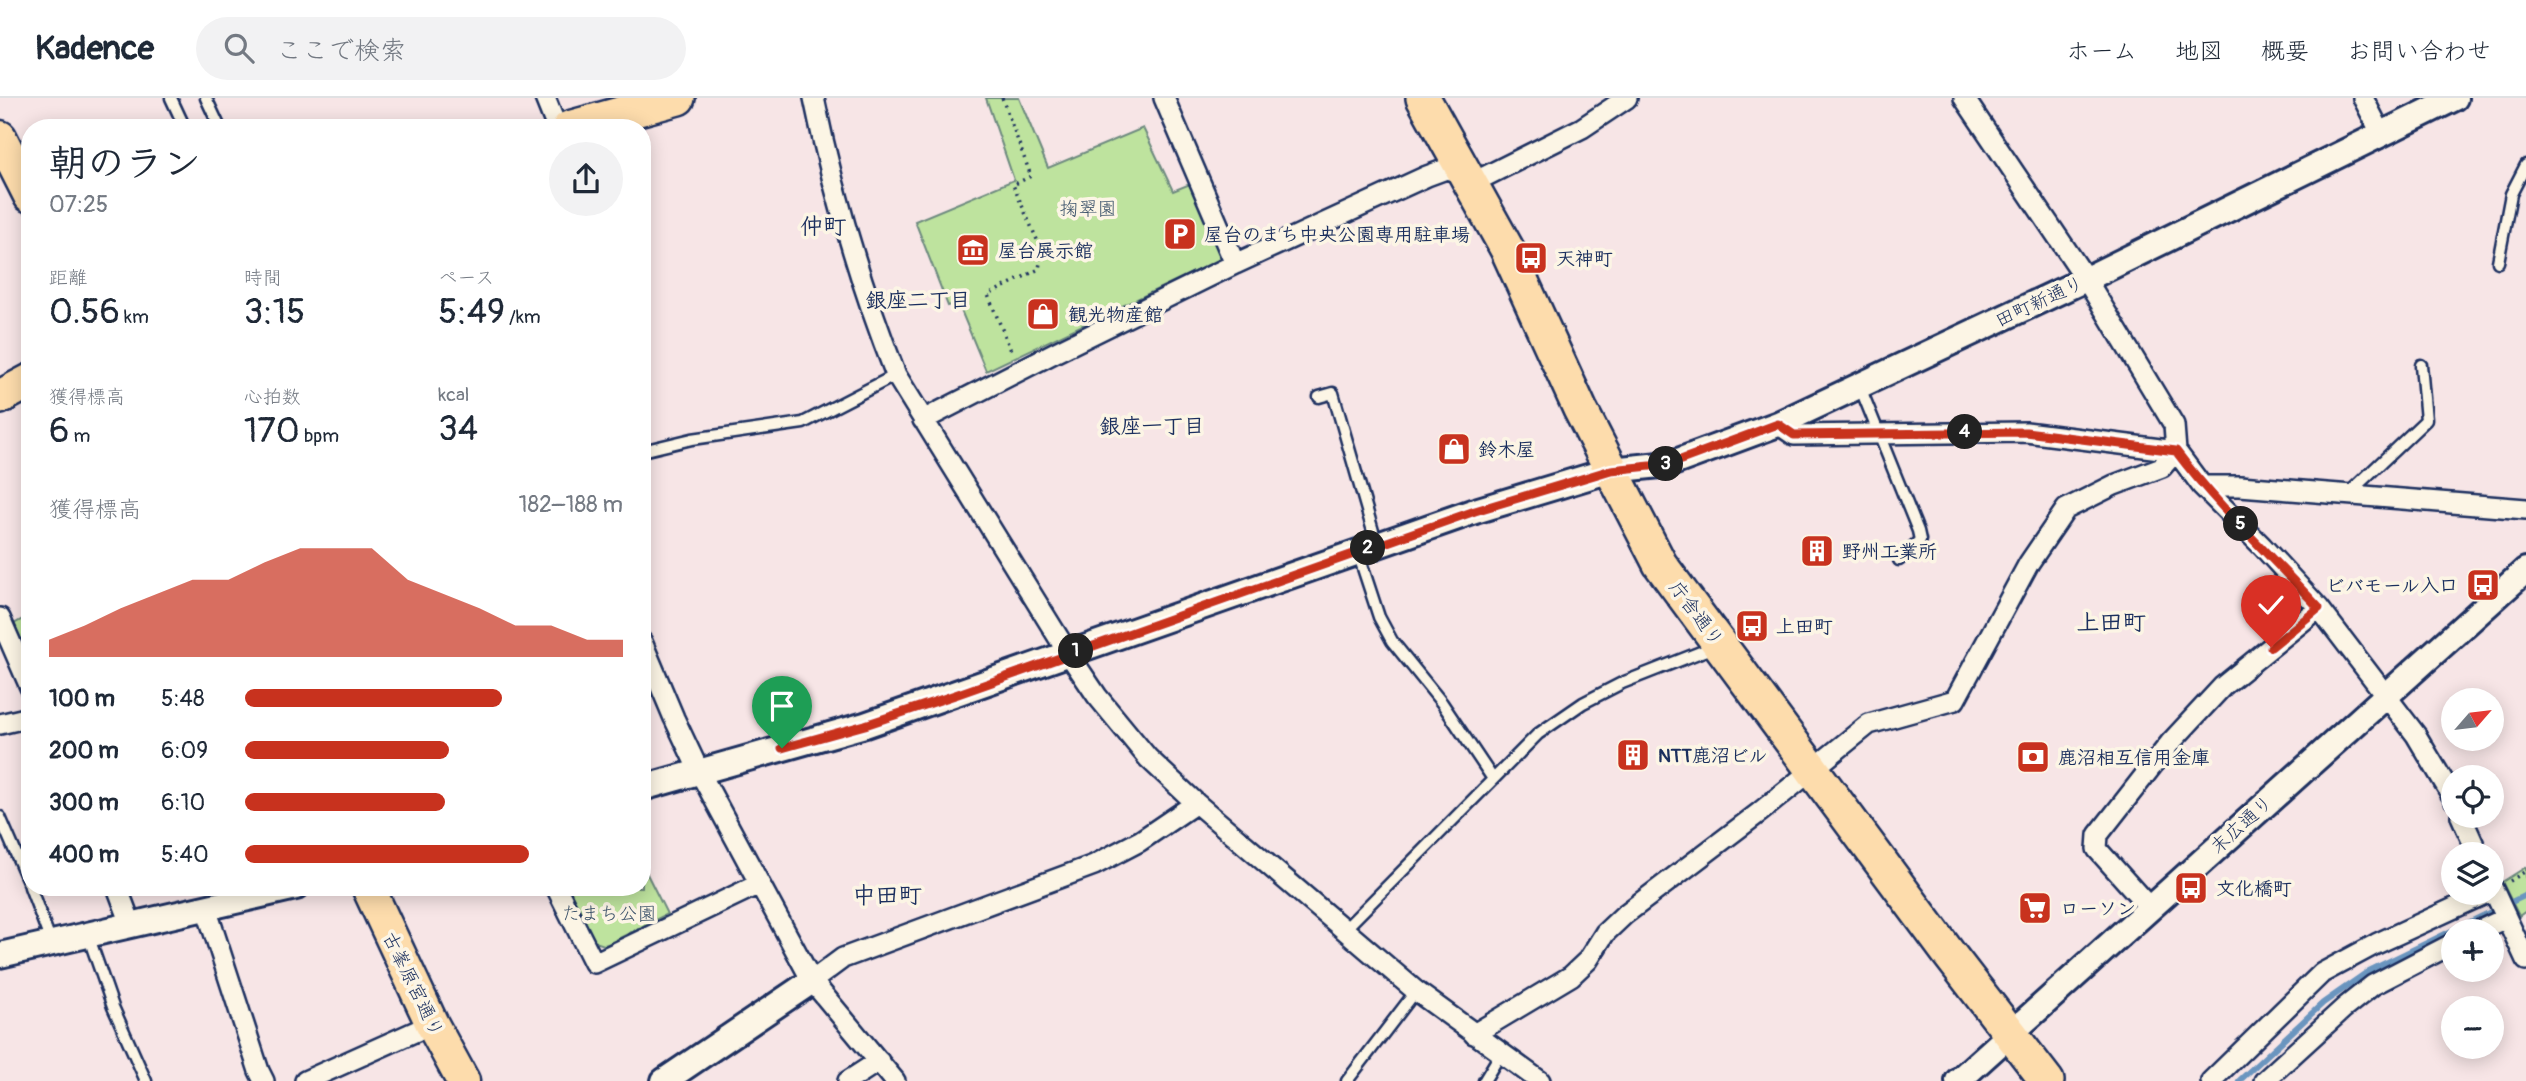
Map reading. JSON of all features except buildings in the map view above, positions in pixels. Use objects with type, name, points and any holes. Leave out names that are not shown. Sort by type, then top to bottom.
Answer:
[{"type":"highway","points":[[602,119],[678,98]]},
{"type":"highway","name":"庁舎通り","points":[[1423,98],[1507,250],[1611,470],[1660,564],[1949,954],[2047,1081]]},
{"type":"highway","points":[[0,397],[21,386]]},
{"type":"main road","points":[[0,136],[21,179]]},
{"type":"main road","name":"古峯原宮通り","points":[[372,896],[432,1024],[463,1081]]},
{"type":"street","points":[[545,98],[553,119]]},
{"type":"street","points":[[814,98],[822,142],[874,319],[896,375],[1097,696],[1148,758],[1196,803],[1416,992],[1540,1081]]},
{"type":"street","points":[[1164,98],[1236,264]]},
{"type":"street","points":[[923,420],[1236,264],[1427,176],[1446,169],[1482,178],[1487,176],[1582,128],[1627,98]]},
{"type":"street","points":[[1964,98],[2085,279],[2174,425],[2176,451],[2202,486],[2319,608],[2385,694],[2441,776]]},
{"type":"street","points":[[2362,98],[2382,135]]},
{"type":"street","name":"田町新通り","points":[[651,785],[865,725],[1475,511],[1611,470],[1670,464],[1778,424],[2085,279],[2455,98]]},
{"type":"street","points":[[1778,424],[1794,435],[2026,432],[2176,451]]},
{"type":"street","points":[[1474,1034],[1571,976],[1588,960],[1605,933],[1624,915],[1869,724],[1955,700],[2029,563],[2066,509],[2114,485],[2162,467],[2176,451]]},
{"type":"street","points":[[2202,486],[2240,486],[2526,509]]},
{"type":"street","name":"末広通り","points":[[1958,1081],[2385,694],[2526,570]]},
{"type":"street","points":[[2149,907],[2097,849],[2098,835],[2169,743],[2223,686],[2319,608]]},
{"type":"street","points":[[0,618],[21,666]]},
{"type":"street","points":[[651,663],[699,772],[812,981],[895,1081]]},
{"type":"street","points":[[0,724],[21,719]]},
{"type":"street","points":[[664,1081],[843,958],[1094,865],[1140,841],[1196,803]]},
{"type":"street","points":[[560,896],[594,963],[759,884]]},
{"type":"street","points":[[120,896],[131,925]]},
{"type":"street","points":[[0,955],[257,896]]},
{"type":"street","points":[[2211,1081],[2322,973],[2376,944],[2460,905]]},
{"type":"street","points":[[2500,905],[2526,960]]},
{"type":"street","points":[[206,908],[264,1081]]},
{"type":"street","points":[[2264,1081],[2373,985],[2441,950]]},
{"type":"street","points":[[305,1081],[432,1024]]},
{"type":"street","points":[[848,1081],[879,1061]]},
{"type":"lane","points":[[171,98],[181,119]]},
{"type":"lane","points":[[206,98],[216,119]]},
{"type":"lane","points":[[2498,262],[2511,194],[2526,165]]},
{"type":"lane","points":[[2347,494],[2426,420],[2421,365]]},
{"type":"lane","points":[[651,450],[692,439],[803,423],[896,375]]},
{"type":"lane","points":[[1860,386],[1920,540],[1899,560]]},
{"type":"lane","points":[[1319,397],[1333,393],[1379,617],[1392,641],[1442,703],[1493,779]]},
{"type":"lane","points":[[1344,930],[1538,734],[1583,703],[1622,683],[1720,645]]},
{"type":"lane","points":[[0,817],[21,866]]},
{"type":"lane","points":[[33,896],[51,943]]},
{"type":"lane","points":[[88,935],[113,1007],[146,1081]]},
{"type":"lane","points":[[1347,1081],[1416,992]]},
{"type":"lane","points":[[1484,1081],[1501,1053]]},
{"type":"path","points":[[1002,98],[1031,176],[1013,185],[1042,251],[1039,269],[988,295],[1020,370]]},
{"type":"green space","name":"掬翠園","points":[[986,98],[1019,98],[1048,168],[1143,128],[1173,191],[1190,184],[1223,258],[986,371],[958,303],[948,306],[915,221],[1014,180]]},
{"type":"green space","points":[[21,620],[21,639],[14,624]]},
{"type":"green space","points":[[2526,867],[2526,911],[2519,916],[2504,886],[2504,881]]},
{"type":"green space","name":"たまち公園","points":[[651,882],[667,914],[608,944],[592,941],[570,896],[651,896]]},
{"type":"waterway","points":[[2239,1081],[2323,1003],[2369,971],[2526,895]]},
{"type":"place","name":"屋台のまち中央公園専用駐車場","points":[[1180,234]]},
{"type":"place","name":"屋台展示館","points":[[973,250]]},
{"type":"place","name":"天神町","points":[[1531,258]]},
{"type":"place","name":"観光物産館","points":[[1043,314]]},
{"type":"place","name":"鈴木屋","points":[[1454,449]]},
{"type":"place","name":"野州工業所","points":[[1817,551]]},
{"type":"place","name":"ビバモール入口","points":[[2483,585]]},
{"type":"place","name":"上田町","points":[[1752,626]]},
{"type":"place","name":"NTT鹿沼ビル","points":[[1633,755]]},
{"type":"place","name":"鹿沼相互信用金庫","points":[[2033,757]]},
{"type":"place","name":"文化橋町","points":[[2191,888]]},
{"type":"place","name":"ローソン","points":[[2035,908]]},
{"type":"district","name":"仲町","points":[[823,226]]},
{"type":"district","name":"銀座二丁目","points":[[918,300]]},
{"type":"district","name":"銀座一丁目","points":[[1152,426]]},
{"type":"district","name":"上田町","points":[[2111,622]]},
{"type":"district","name":"中田町","points":[[887,895]]},
{"type":"route","points":[[782,748],[865,725],[958,694],[1475,511],[1611,470],[1670,464],[1778,424],[1794,435],[2026,432],[2176,451],[2202,486],[2319,608],[2271,647]]}]
